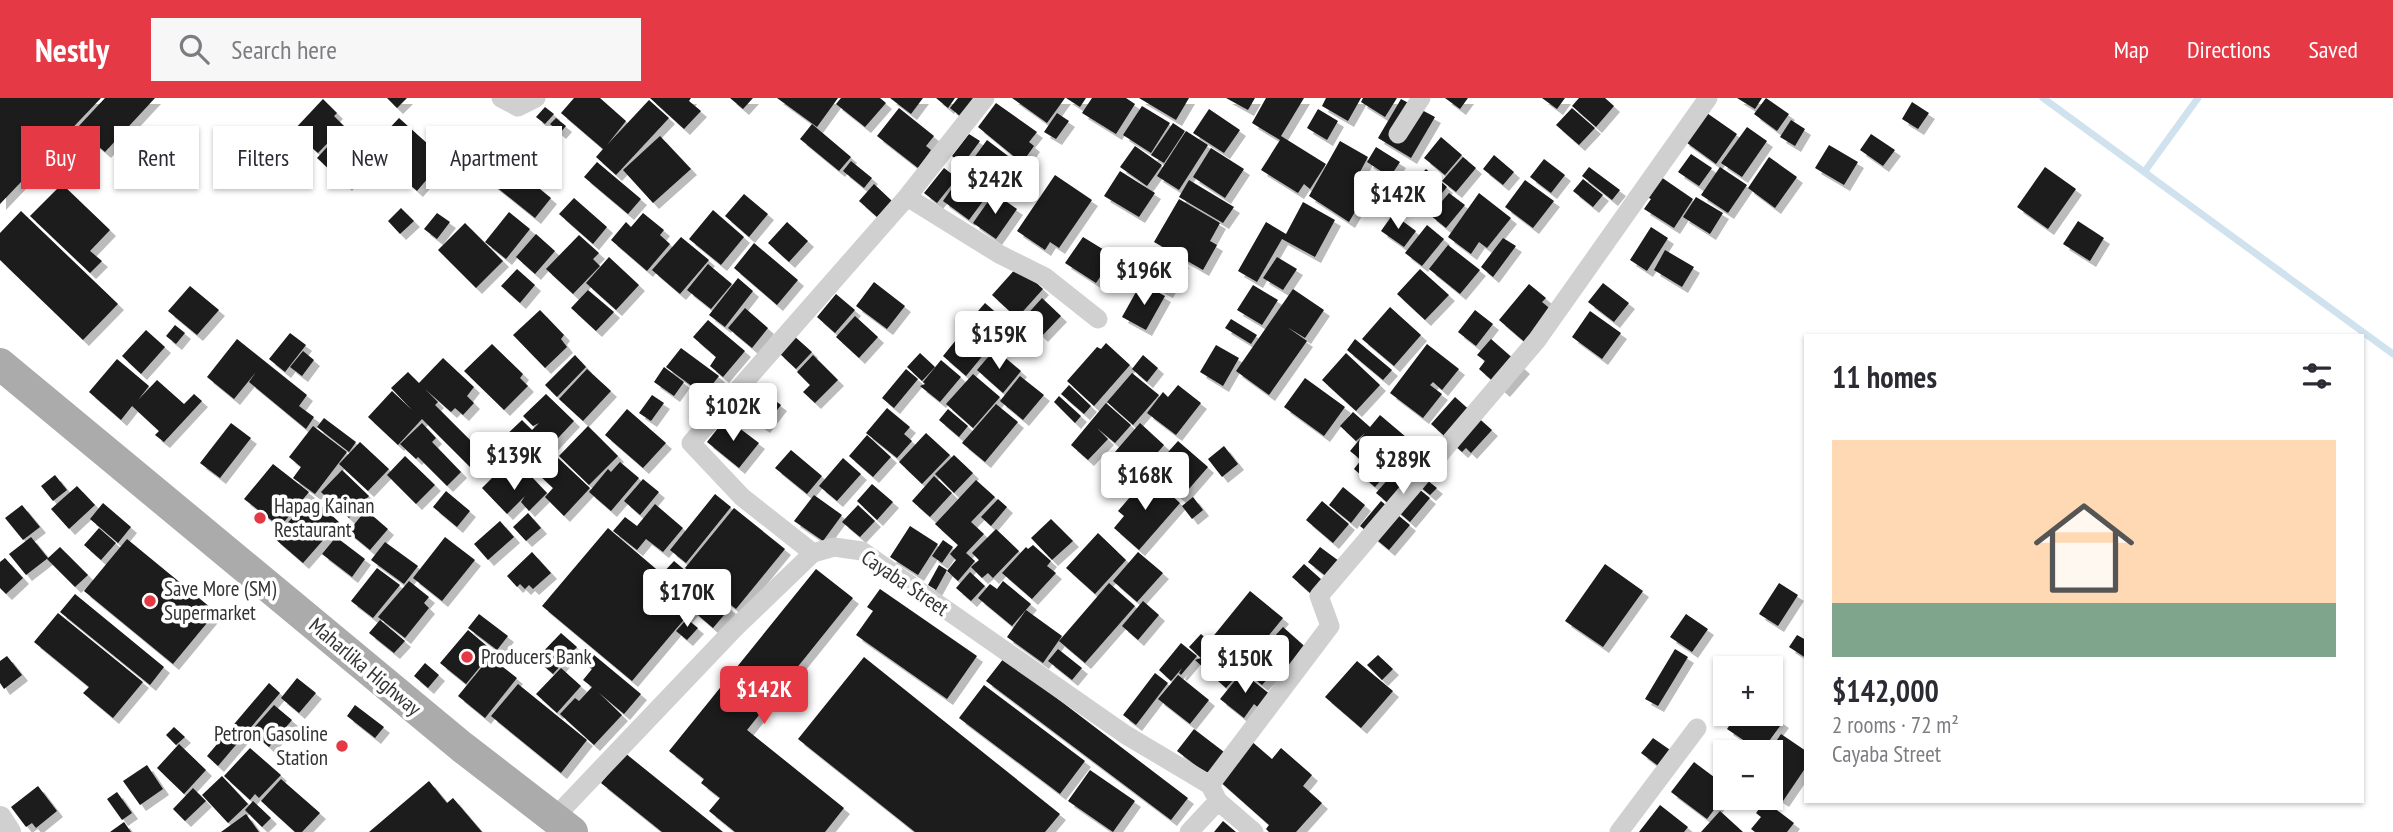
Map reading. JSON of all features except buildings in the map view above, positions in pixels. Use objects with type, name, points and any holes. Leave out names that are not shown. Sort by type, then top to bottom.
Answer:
[{"type":"main road","name":"Maharlika Highway","points":[[0,364],[442,731],[563,825]]},
{"type":"street","points":[[501,98],[518,107],[536,98]]},
{"type":"street","points":[[563,825],[735,628],[813,552],[743,497],[691,443],[908,197],[985,98]]},
{"type":"street","points":[[1398,134],[1421,98]]},
{"type":"street","points":[[1189,832],[1330,626],[1319,596],[1537,340],[1708,98]]},
{"type":"street","points":[[908,197],[999,254],[1045,277],[1098,319]]},
{"type":"street","name":"Cayaba Street","points":[[813,552],[834,547],[862,551],[1214,793],[1254,832]]},
{"type":"street","points":[[1619,832],[1697,728]]},
{"type":"street","points":[[0,818],[9,832]]},
{"type":"waterway","points":[[2043,98],[2393,354]]},
{"type":"waterway","points":[[2145,171],[2198,98]]},
{"type":"place","name":"Hapag Kainan Restaurant","points":[[260,518]]},
{"type":"place","name":"Save More (SM) Supermarket","points":[[150,601]]},
{"type":"place","name":"Producers Bank","points":[[467,657]]},
{"type":"place","name":"Petron Gasoline Station","points":[[342,746]]}]
